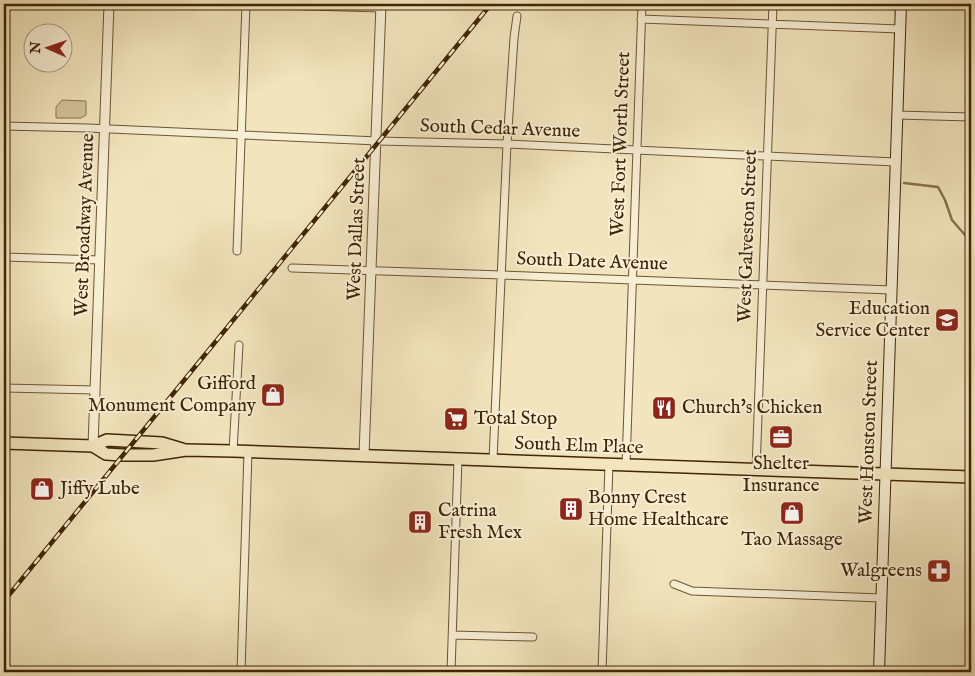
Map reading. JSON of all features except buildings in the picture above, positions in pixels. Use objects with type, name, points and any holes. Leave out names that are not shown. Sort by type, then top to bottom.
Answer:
[{"type":"main road","name":"West Houston Street","points":[[879,672],[901,4]]},
{"type":"main road","name":"South Elm Place","points":[[4,443],[93,446],[106,454],[122,455],[153,455],[186,450],[233,451],[971,477]]},
{"type":"street","name":"West Broadway Avenue","points":[[93,446],[109,4]]},
{"type":"street","points":[[233,4],[381,6]]},
{"type":"street","points":[[237,251],[246,4]]},
{"type":"street","name":"West Fort Worth Street","points":[[626,465],[642,4]]},
{"type":"street","name":"West Galveston Street","points":[[756,470],[773,4]]},
{"type":"street","name":"West Dallas Street","points":[[364,455],[381,6]]},
{"type":"street","points":[[493,460],[507,144],[517,16]]},
{"type":"street","points":[[642,19],[900,29]]},
{"type":"street","points":[[897,115],[971,117]]},
{"type":"street","name":"South Cedar Avenue","points":[[4,126],[376,141],[507,144],[895,162]]},
{"type":"street","points":[[4,257],[100,260]]},
{"type":"street","name":"South Date Avenue","points":[[292,268],[891,290]]},
{"type":"street","points":[[233,451],[239,345]]},
{"type":"street","points":[[4,388],[95,390]]},
{"type":"street","points":[[241,672],[248,452]]},
{"type":"street","points":[[451,672],[458,459]]},
{"type":"street","points":[[602,672],[609,464]]},
{"type":"street","points":[[674,584],[692,592],[881,598]]},
{"type":"street","points":[[453,635],[533,638]]},
{"type":"shaded area","points":[[62,100],[86,101],[86,115],[81,118],[56,118],[56,107]]},
{"type":"waterway","points":[[904,183],[938,187],[952,220],[971,242]]},
{"type":"railway","points":[[4,601],[491,4]]},
{"type":"place","name":"Education Service Center","points":[[947,320]]},
{"type":"place","name":"Gifford Monument Company","points":[[273,395]]},
{"type":"place","name":"Church's Chicken","points":[[664,408]]},
{"type":"place","name":"Total Stop","points":[[456,419]]},
{"type":"place","name":"Shelter Insurance","points":[[781,437]]},
{"type":"place","name":"Jiffy Lube","points":[[42,489]]},
{"type":"place","name":"Bonny Crest Home Healthcare","points":[[571,509]]},
{"type":"place","name":"Tao Massage","points":[[792,513]]},
{"type":"place","name":"Catrina Fresh Mex","points":[[420,522]]},
{"type":"place","name":"Walgreens","points":[[939,571]]}]
